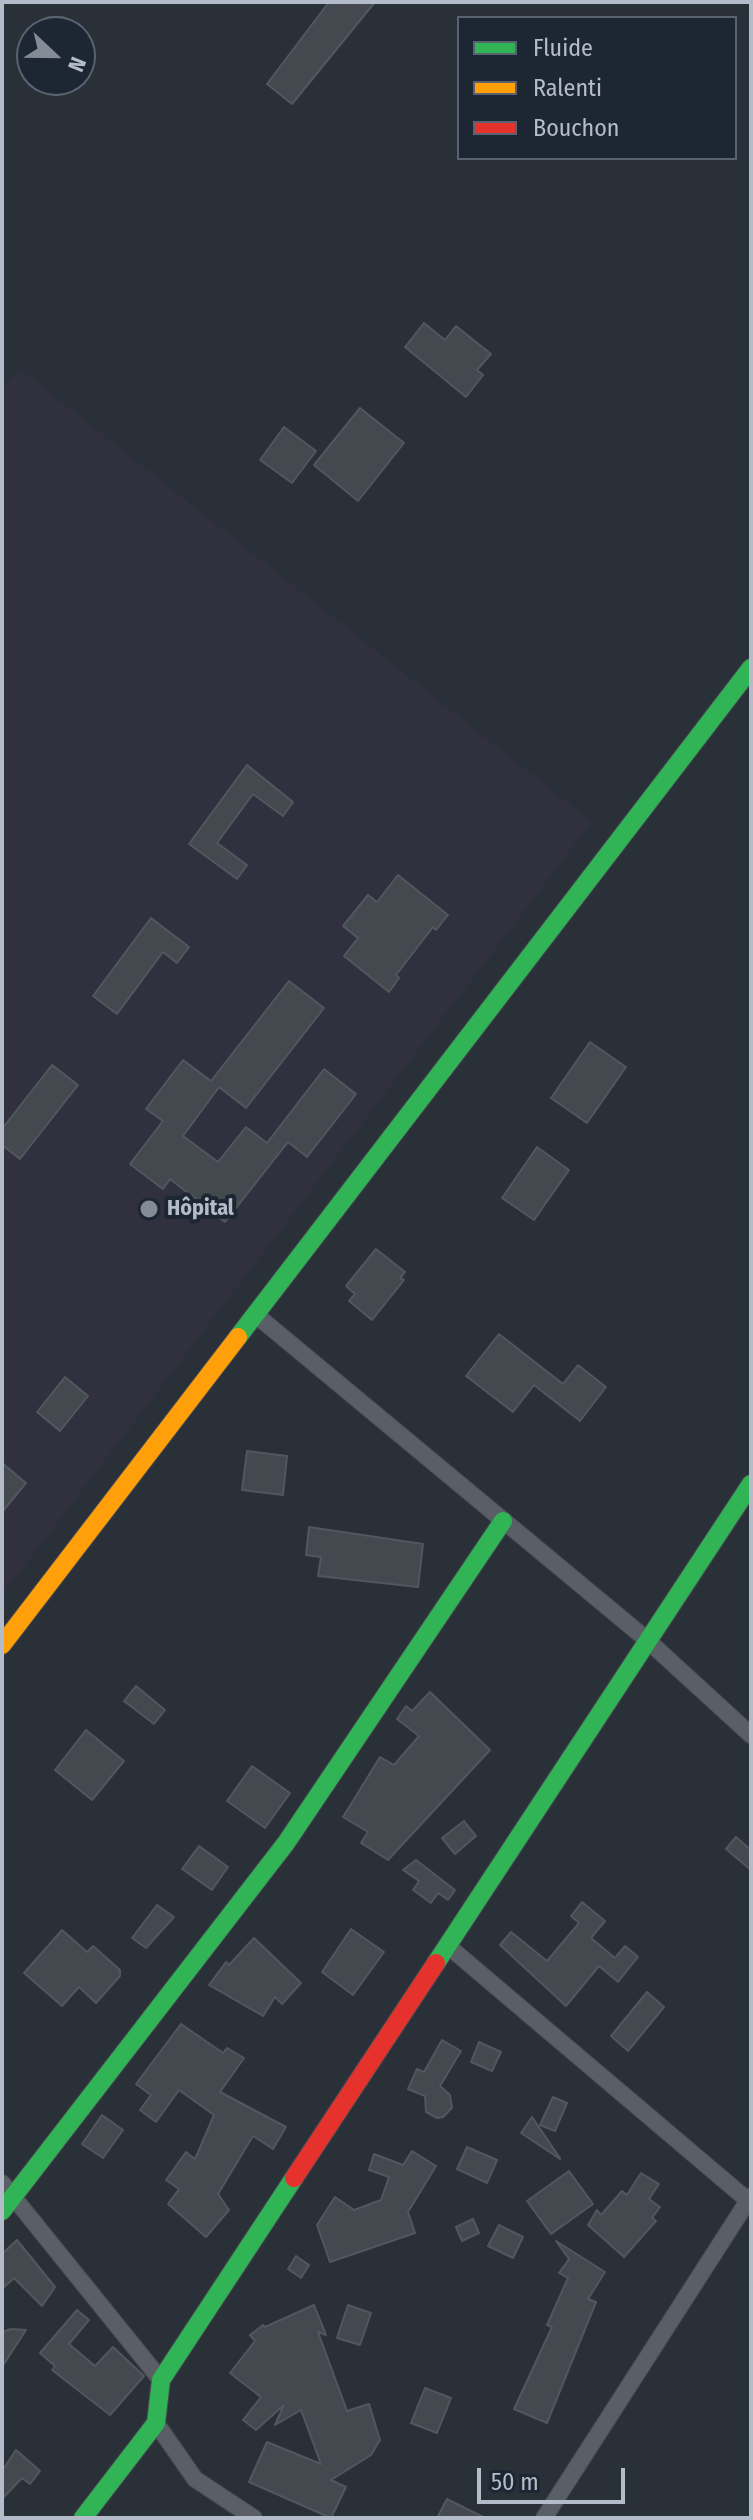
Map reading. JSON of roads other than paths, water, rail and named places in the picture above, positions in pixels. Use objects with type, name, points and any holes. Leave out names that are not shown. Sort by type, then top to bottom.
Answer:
[{"type":"street","points":[[2,1645],[751,668]]},
{"type":"street","points":[[256,1315],[646,1639],[751,1735]]},
{"type":"street","points":[[83,2518],[156,2423],[161,2380],[448,1946],[646,1639],[751,1484]]},
{"type":"street","points":[[2,2211],[8,2189],[286,1843],[503,1521]]},
{"type":"street","points":[[448,1946],[750,2199],[544,2518]]},
{"type":"street","points":[[8,2189],[161,2380]]},
{"type":"street","points":[[156,2423],[195,2479],[254,2518]]},
{"type":"place","name":"Hôpital","points":[[149,1209]]}]
